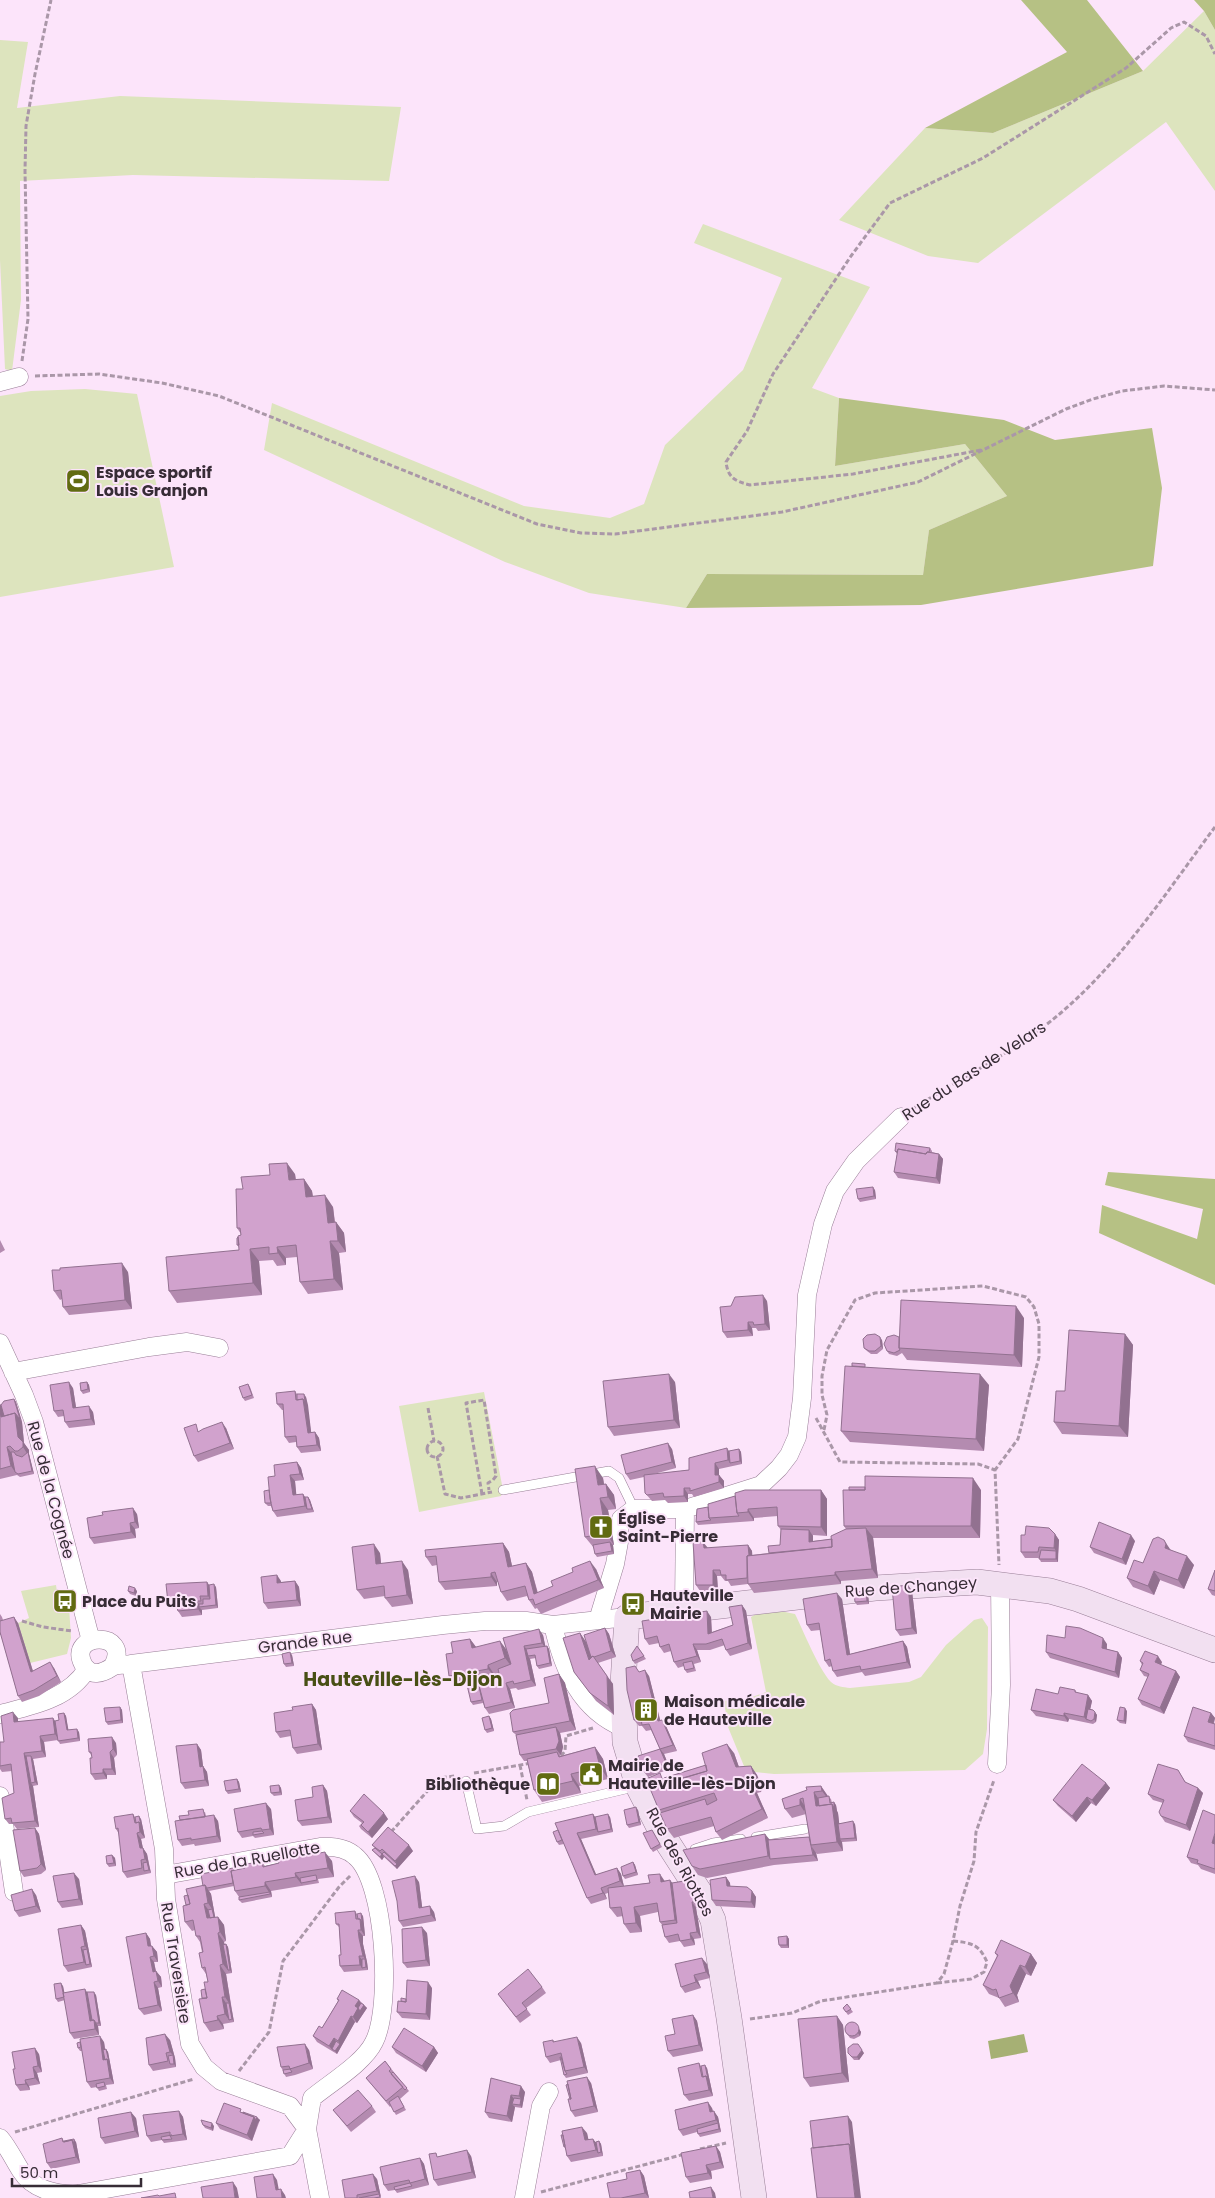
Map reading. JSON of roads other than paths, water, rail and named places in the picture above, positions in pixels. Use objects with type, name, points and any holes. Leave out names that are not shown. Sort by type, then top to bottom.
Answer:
[{"type":"street","points":[[0,382],[19,377]]},
{"type":"street","name":"Rue du Bas de Velars","points":[[634,1509],[685,1509],[761,1485],[771,1478],[789,1455],[797,1437],[802,1398],[807,1295],[823,1224],[835,1191],[856,1161],[901,1117]]},
{"type":"street","points":[[14,1372],[32,1367],[178,1343],[187,1342],[220,1348]]},
{"type":"street","name":"Rue de la Cognée","points":[[0,1344],[14,1372],[34,1422],[89,1634]]},
{"type":"street","points":[[598,1620],[615,1564],[621,1519],[634,1509]]},
{"type":"street","points":[[684,1609],[685,1509]]},
{"type":"street","name":"Rue de Changey","points":[[626,1617],[914,1584],[953,1582],[1000,1583],[1050,1591],[1078,1599],[1215,1650]]},
{"type":"street","points":[[997,1764],[1001,1685],[1000,1583]]},
{"type":"street","name":"Grande Rue","points":[[87,1669],[97,1674],[103,1673],[113,1666],[443,1625],[493,1621],[553,1625],[626,1617]]},
{"type":"street","name":"Rue des Riottes","points":[[626,1617],[623,1684],[617,1725],[626,1742],[638,1786],[676,1855],[702,1896],[713,1920],[730,2018],[754,2198]]},
{"type":"street","points":[[553,1625],[563,1661],[575,1687],[589,1706],[617,1725]]},
{"type":"street","points":[[0,1714],[56,1697],[75,1684],[87,1669],[81,1654],[89,1634],[112,1645],[116,1656],[113,1666]]},
{"type":"street","name":"Rue Traversière","points":[[131,1664],[164,1849],[166,1899],[187,2035],[194,2053],[211,2074],[231,2085],[290,2106],[307,2129],[320,2198]]},
{"type":"street","points":[[0,1796],[14,1892]]},
{"type":"street","name":"Rue de la Ruellotte","points":[[165,1874],[327,1846],[348,1850],[362,1863],[375,1895],[382,1933],[384,1978],[380,2024],[374,2042],[363,2056],[312,2098],[307,2129]]},
{"type":"street","points":[[522,2198],[541,2106],[549,2092]]},
{"type":"street","points":[[0,2138],[23,2174],[31,2182],[52,2192],[70,2194],[290,2156],[307,2129]]},
{"type":"lane","points":[[503,1490],[609,1471],[619,1478],[634,1509]]},
{"type":"lane","points":[[466,1778],[477,1829],[504,1826],[528,1812],[638,1786]]},
{"type":"lane","points":[[676,1855],[713,1844],[805,1829]]},
{"type":"place","name":"Espace sportif Louis Granjon","points":[[78,481]]},
{"type":"place","name":"Église Saint-Pierre","points":[[601,1527]]},
{"type":"place","name":"Place du Puits","points":[[65,1601]]},
{"type":"place","name":"Hauteville Mairie","points":[[633,1604]]},
{"type":"place","name":"Maison médicale de Hauteville","points":[[646,1710]]},
{"type":"place","name":"Mairie de Hauteville-lès-Dijon","points":[[591,1774]]},
{"type":"place","name":"Bibliothèque","points":[[548,1784]]},
{"type":"district","name":"Hauteville-lès-Dijon","points":[[403,1679]]}]
